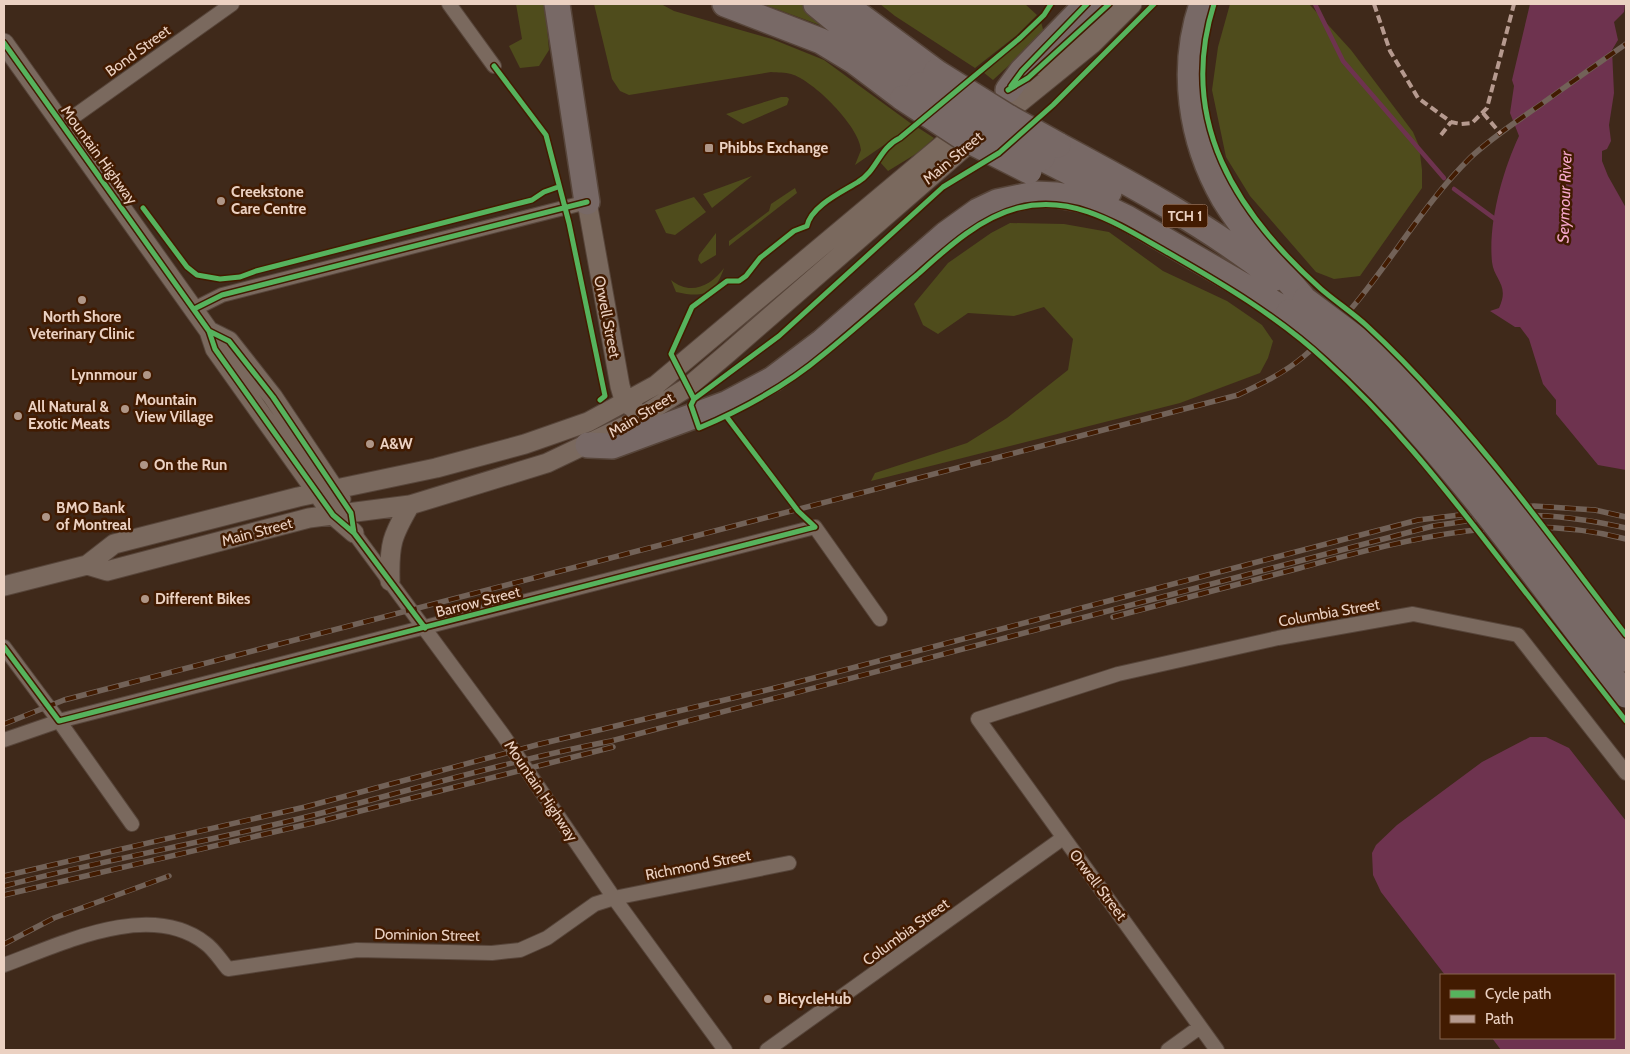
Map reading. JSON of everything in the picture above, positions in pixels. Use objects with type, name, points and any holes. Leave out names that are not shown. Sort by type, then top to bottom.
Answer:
[{"type":"highway","points":[[557,4],[587,202]]},
{"type":"highway","points":[[725,4],[821,41],[854,61],[920,85]]},
{"type":"highway","name":"TCH 1","points":[[816,4],[880,57],[920,85],[1008,117],[1043,158],[1116,196],[1297,306],[1357,339],[1404,380],[1492,483],[1626,659]]},
{"type":"highway","name":"TCH 1","points":[[844,4],[920,85]]},
{"type":"highway","points":[[862,4],[920,85],[964,138],[1043,158],[1092,201],[1297,306]]},
{"type":"highway","points":[[1008,90],[1022,71],[1087,4]]},
{"type":"highway","points":[[1202,4],[1195,33],[1190,76],[1194,120],[1206,162],[1225,200],[1297,306]]},
{"type":"highway","points":[[588,445],[612,446],[726,404],[772,379],[822,342],[946,234],[978,211],[997,202],[1035,194],[1057,195],[1092,201]]},
{"type":"highway","name":"TCH 1","points":[[1297,306],[1423,437],[1471,495],[1626,695]]},
{"type":"main road","name":"Main Street","points":[[4,586],[87,565],[114,544],[326,491],[436,468],[525,444],[588,422],[625,403],[656,385],[677,368],[1008,90],[1028,78],[1109,4]]},
{"type":"main road","name":"Main Street","points":[[87,565],[107,571],[309,518],[410,505],[547,463],[588,445],[652,410],[688,387],[966,146],[1093,43],[1132,4]]},
{"type":"main road","name":"Mountain Highway","points":[[4,43],[210,331],[215,350],[326,491],[354,533]]},
{"type":"main road","name":"Orwell Street","points":[[587,202],[605,309],[625,403]]},
{"type":"main road","points":[[625,403],[630,408],[652,410]]},
{"type":"main road","points":[[390,581],[389,557],[394,533],[410,505]]},
{"type":"street","name":"Bond Street","points":[[62,125],[232,4]]},
{"type":"street","points":[[449,4],[494,66]]},
{"type":"street","points":[[194,309],[222,295],[587,202]]},
{"type":"street","name":"Barrow Street","points":[[4,740],[60,721],[815,527],[880,619]]},
{"type":"street","name":"Mountain Highway","points":[[354,533],[503,736],[614,898],[725,1050]]},
{"type":"street","name":"Columbia Street","points":[[978,719],[1118,674],[1278,638],[1413,614],[1518,635],[1626,773]]},
{"type":"street","points":[[4,648],[60,721],[132,824]]},
{"type":"street","name":"Orwell Street","points":[[978,719],[1217,1050]]},
{"type":"street","name":"Columbia Street","points":[[767,1050],[1063,838]]},
{"type":"street","name":"Richmond Street","points":[[614,898],[789,864]]},
{"type":"street","name":"Dominion Street","points":[[4,965],[96,932],[146,924],[176,928],[206,943],[228,969],[357,950],[492,953],[520,950],[547,938],[594,904],[614,898]]},
{"type":"street","points":[[1168,1050],[1200,1027]]},
{"type":"shaded area","points":[[516,4],[545,4],[549,50],[539,66],[520,68],[509,46],[522,39]]},
{"type":"shaded area","points":[[594,4],[661,4],[674,11],[772,39],[824,60],[913,125],[855,165],[861,150],[859,140],[853,129],[823,95],[811,85],[791,74],[771,72],[629,95],[620,91],[612,79]]},
{"type":"shaded area","points":[[763,4],[807,4],[833,30]]},
{"type":"shaded area","points":[[880,4],[1025,4],[1037,15],[1017,35],[975,68],[895,16]]},
{"type":"shaded area","points":[[1230,4],[1309,4],[1351,50],[1413,132],[1419,146],[1422,188],[1360,276],[1334,279],[1316,272],[1250,196],[1226,157],[1212,90],[1218,47]]},
{"type":"shaded area","points":[[1041,22],[1044,33],[993,80],[983,72],[1021,42]]},
{"type":"shaded area","points":[[781,97],[789,99],[787,105],[743,124],[726,114]]},
{"type":"shaded area","points":[[917,127],[934,138],[919,152],[888,171],[880,162],[890,146]]},
{"type":"shaded area","points":[[752,176],[712,208],[703,194]]},
{"type":"shaded area","points":[[795,188],[797,193],[729,246],[729,241],[769,211],[771,204]]},
{"type":"shaded area","points":[[694,197],[706,212],[675,235],[666,233],[655,210]]},
{"type":"shaded area","points":[[1010,223],[1064,224],[1109,232],[1163,271],[1227,301],[1262,325],[1273,341],[1268,358],[1260,373],[1180,403],[871,481],[875,473],[967,443],[1007,418],[1068,370],[1073,339],[1044,307],[1014,316],[968,313],[938,334],[923,325],[914,304],[948,263],[991,233]]},
{"type":"shaded area","points":[[716,233],[716,255],[701,264],[698,260],[699,255]]},
{"type":"shaded area","points":[[724,268],[712,289],[701,294],[694,295],[676,292],[671,280],[685,287],[700,287],[713,280]]},
{"type":"water","name":"Seymour River","points":[[1530,4],[1625,4],[1624,12],[1614,22],[1618,40],[1612,50],[1614,93],[1609,125],[1611,141],[1607,149],[1602,151],[1602,161],[1626,208],[1626,470],[1598,465],[1556,414],[1556,400],[1543,384],[1529,339],[1520,327],[1515,327],[1490,311],[1499,308],[1503,294],[1493,268],[1492,230],[1502,180],[1519,136],[1510,113],[1514,86],[1512,80]]},
{"type":"water","points":[[1530,737],[1546,737],[1569,748],[1626,821],[1626,1050],[1501,1050],[1493,1039],[1615,1039],[1615,974],[1444,974],[1381,892],[1373,875],[1372,853],[1376,845],[1397,825],[1482,762]]},
{"type":"waterway","points":[[1315,4],[1343,61],[1444,178]]},
{"type":"waterway","points":[[1454,189],[1495,219]]},
{"type":"railway","points":[[4,724],[64,700],[1238,395],[1288,368],[1327,335],[1370,286],[1428,207],[1470,158],[1504,130],[1626,44]]},
{"type":"railway","points":[[4,876],[305,807],[540,744],[779,687],[1418,520],[1534,506],[1595,510],[1626,517]]},
{"type":"railway","points":[[4,886],[306,817],[496,767],[611,741],[1433,526],[1494,517],[1534,515],[1580,519],[1626,528]]},
{"type":"railway","points":[[1113,617],[1421,538],[1502,528],[1543,527],[1584,531],[1626,539]]},
{"type":"railway","points":[[4,895],[317,822],[613,747]]},
{"type":"railway","points":[[4,944],[54,918],[169,876]]},
{"type":"marked path","points":[[1374,4],[1390,51],[1418,98],[1451,122],[1461,124],[1472,123],[1487,108],[1514,4]]},
{"type":"marked path","points":[[1483,113],[1501,134]]},
{"type":"marked path","points":[[1441,135],[1451,122]]},
{"type":"cycle path","points":[[694,399],[671,354],[692,307],[727,281],[739,281],[746,276],[760,258],[794,231],[807,226],[814,212],[870,172],[882,153],[893,142],[1020,38],[1044,15],[1051,4]]},
{"type":"cycle path","points":[[1011,86],[1022,71],[1087,4]]},
{"type":"cycle path","points":[[1008,90],[1028,78],[1109,4]]},
{"type":"cycle path","points":[[1154,4],[1053,105],[999,153],[943,187],[779,336],[694,399],[691,405],[699,428],[748,405],[810,366],[951,245],[990,219],[1018,208],[1039,205],[1058,205],[1095,214],[1130,231],[1186,263],[1269,315],[1308,345],[1349,382],[1392,427],[1433,475],[1626,721]]},
{"type":"cycle path","points":[[1214,4],[1204,47],[1203,87],[1209,126],[1222,162],[1240,196],[1263,229],[1290,260],[1321,289],[1362,321],[1386,344],[1464,428],[1535,516],[1626,635]]},
{"type":"cycle path","points":[[4,43],[209,331],[215,349],[333,515],[354,533],[425,628]]},
{"type":"cycle path","points":[[494,66],[546,135],[569,223],[605,396],[600,400]]},
{"type":"cycle path","points":[[143,208],[187,267],[197,275],[220,279],[240,277],[256,271],[532,200],[544,192],[558,187]]},
{"type":"cycle path","points":[[194,309],[222,295],[587,202]]},
{"type":"cycle path","points":[[209,331],[229,341],[273,397],[351,513],[354,533]]},
{"type":"cycle path","points":[[726,416],[798,511],[815,527]]},
{"type":"cycle path","points":[[4,647],[59,721],[815,527]]},
{"type":"place","name":"Phibbs Exchange","points":[[709,148]]},
{"type":"place","name":"Creekstone Care Centre","points":[[221,201]]},
{"type":"place","name":"North Shore Veterinary Clinic","points":[[82,300]]},
{"type":"place","name":"Lynnmour","points":[[147,375]]},
{"type":"place","name":"Mountain View Village","points":[[125,409]]},
{"type":"place","name":"All Natural & Exotic Meats","points":[[18,416]]},
{"type":"place","name":"A&W","points":[[370,444]]},
{"type":"place","name":"On the Run","points":[[144,465]]},
{"type":"place","name":"BMO Bank of Montreal","points":[[46,517]]},
{"type":"place","name":"Different Bikes","points":[[145,599]]},
{"type":"place","name":"BicycleHub","points":[[768,999]]}]
